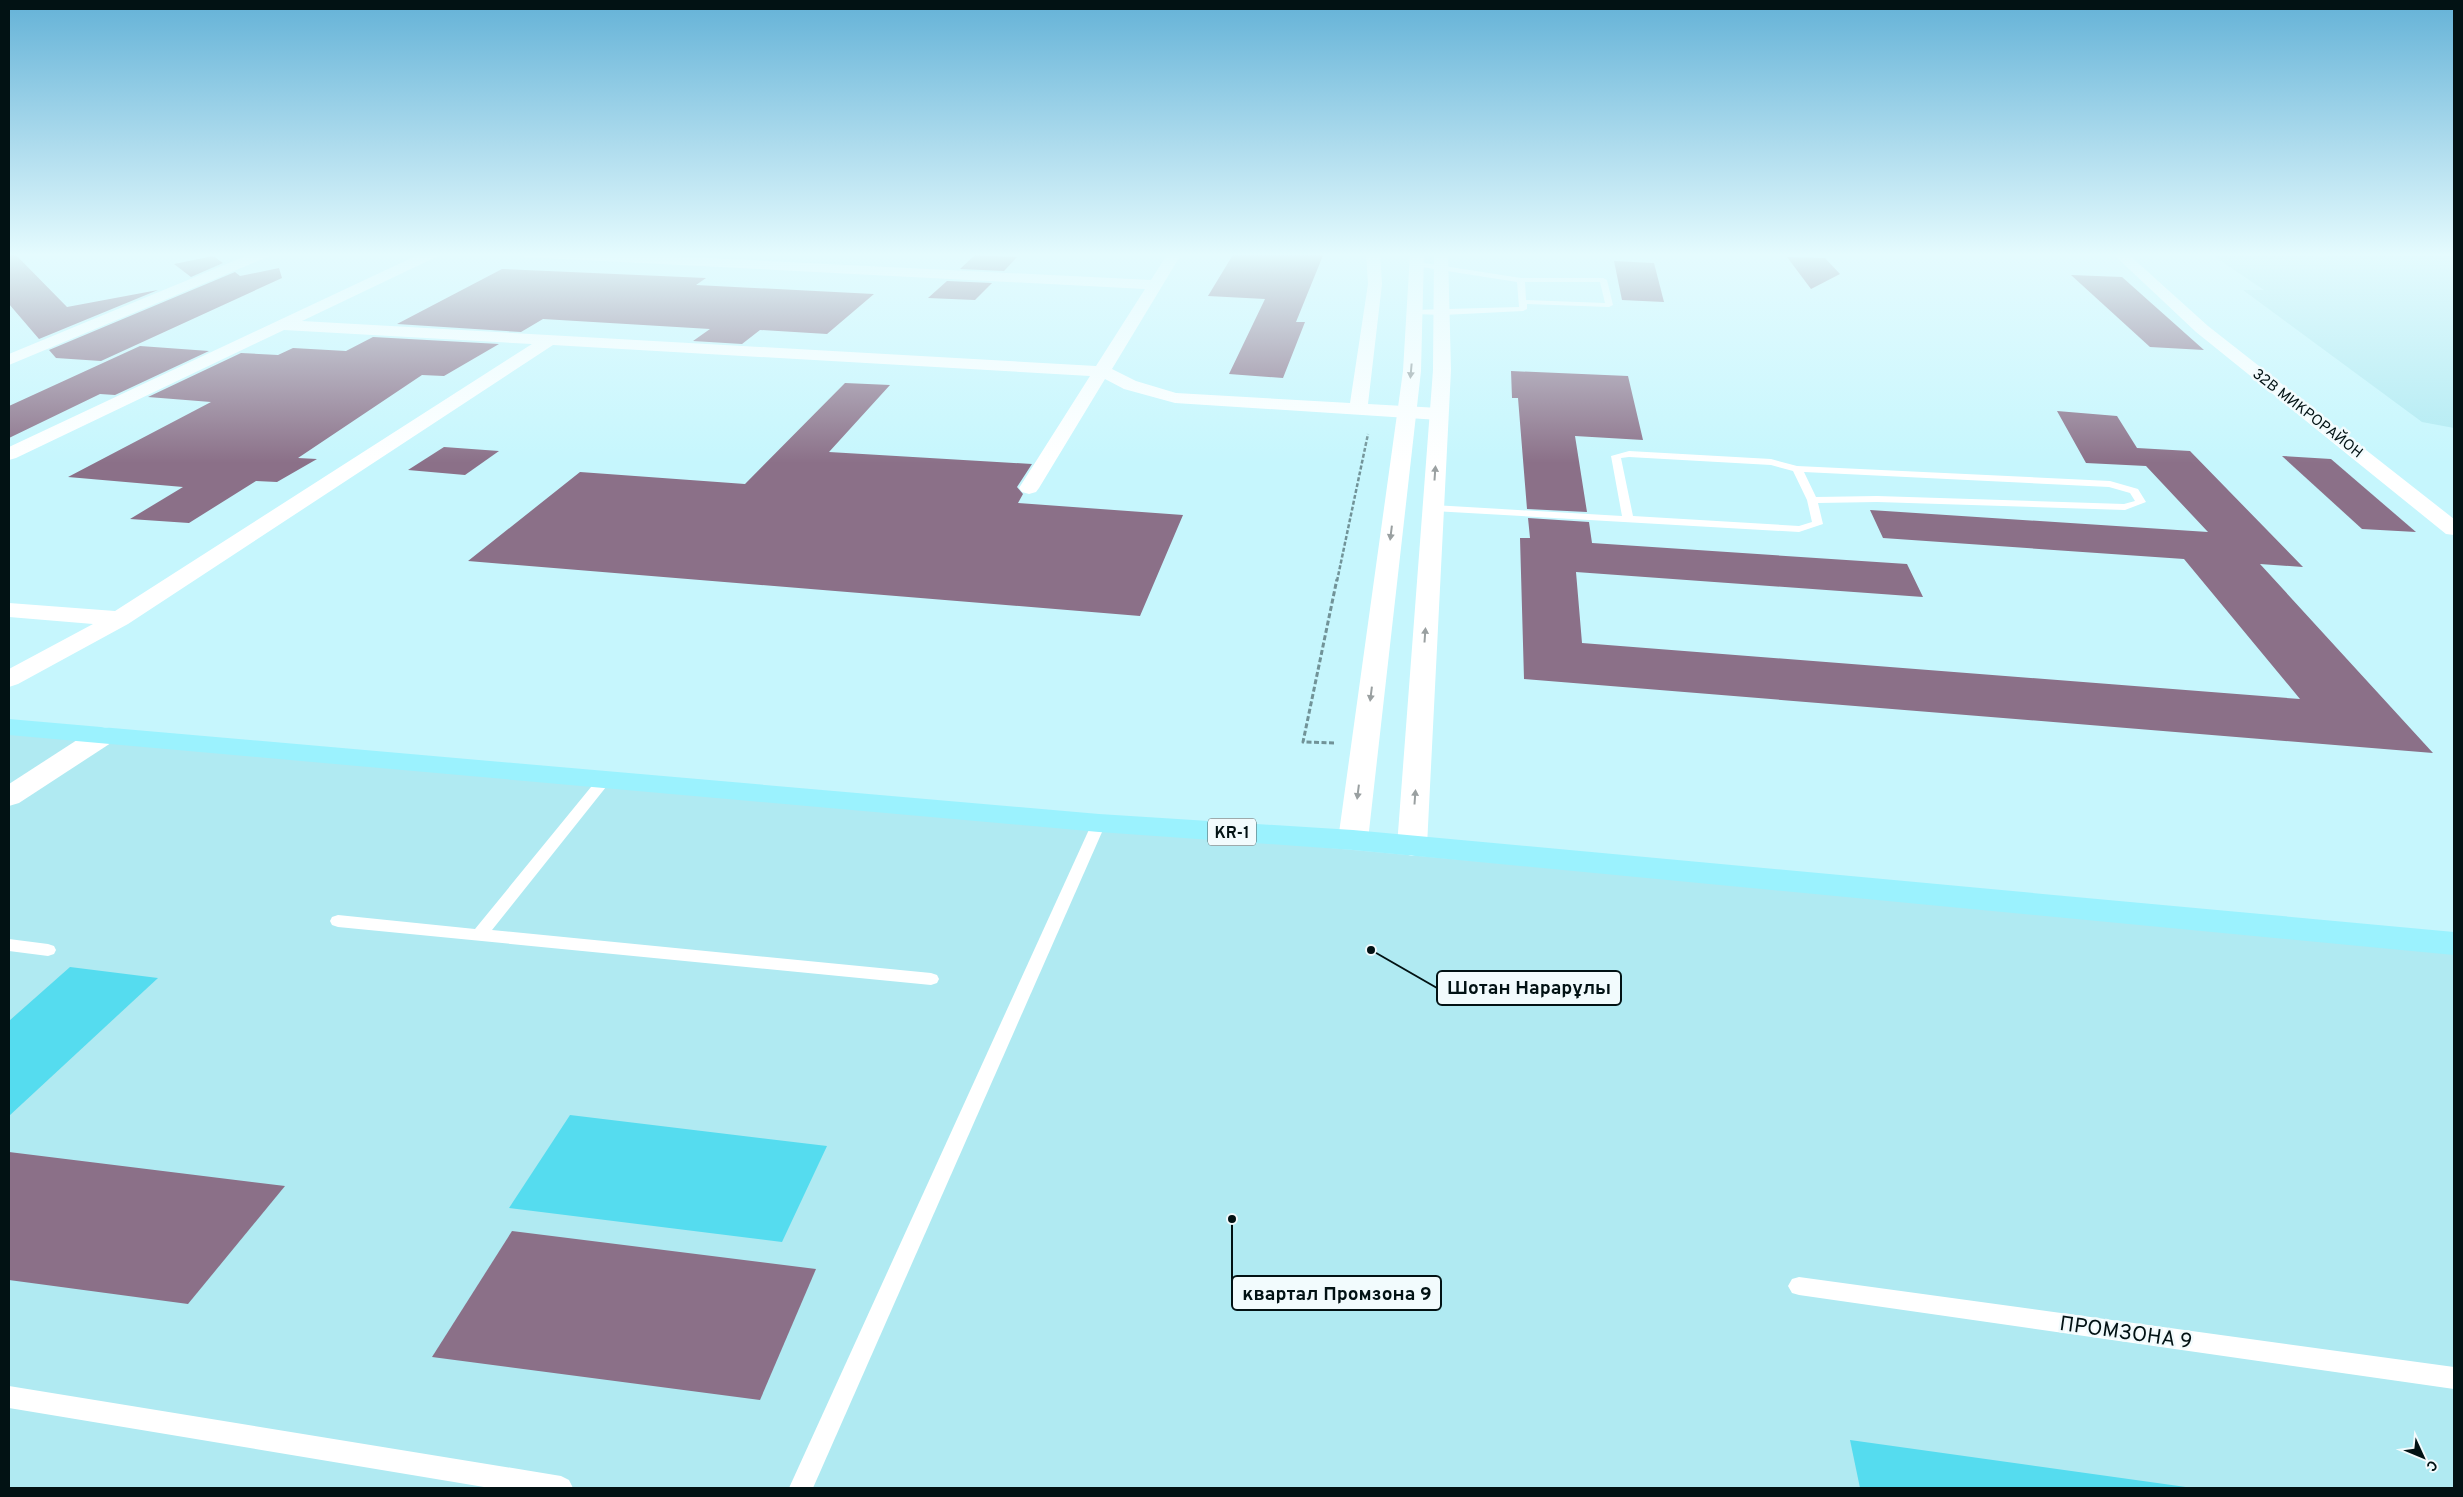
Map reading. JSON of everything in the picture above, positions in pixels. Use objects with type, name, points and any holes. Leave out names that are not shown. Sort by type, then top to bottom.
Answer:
[{"type":"main road","name":"KR-1","points":[[9,727],[1098,823],[1353,840],[2454,944]]},
{"type":"street","points":[[9,360],[98,323]]},
{"type":"street","points":[[9,454],[288,323]]},
{"type":"street","points":[[1030,488],[1104,372],[1132,323]]},
{"type":"street","points":[[1365,410],[1372,323]]},
{"type":"street","points":[[1353,840],[1406,412],[1414,323]]},
{"type":"street","points":[[1412,846],[1439,414],[1443,323]]},
{"type":"street","name":"32В МИКРОРАЙОН","points":[[2195,323],[2454,529]]},
{"type":"street","points":[[284,325],[1104,372],[1130,385],[1175,398],[1439,414]]},
{"type":"street","points":[[9,679],[120,619],[550,340]]},
{"type":"street","points":[[9,610],[120,619]]},
{"type":"street","points":[[9,797],[104,735]]},
{"type":"lane","points":[[1628,518],[1616,456],[1629,454],[1771,462],[1797,469],[2110,484],[2134,491],[2141,502],[2125,507],[1876,498],[1812,500]]},
{"type":"lane","points":[[1433,508],[1799,529],[1818,524],[1812,500],[1797,469]]},
{"type":"lane","points":[[480,934],[606,780]]},
{"type":"lane","points":[[801,1488],[1098,823]]},
{"type":"lane","points":[[338,921],[931,979]]},
{"type":"lane","points":[[9,945],[48,950]]},
{"type":"lane","name":"ПРОМЗОНА 9","points":[[1799,1286],[2454,1378]]},
{"type":"lane","points":[[9,1397],[106,1415],[561,1488]]},
{"type":"path","points":[[1365,410],[1303,742],[1365,744]]},
{"type":"shaded area","points":[[2288,323],[2454,323],[2454,428],[2422,422]]},
{"type":"shaded area","points":[[9,728],[2454,950],[2454,1488],[9,1488]]},
{"type":"shaded area","points":[[70,967],[158,978],[9,1116],[9,1021]]},
{"type":"shaded area","points":[[570,1115],[827,1146],[782,1242],[509,1208]]},
{"type":"shaded area","points":[[1850,1440],[2193,1488],[1860,1488]]},
{"type":"building","points":[[25,323],[78,323],[39,339]]},
{"type":"building","points":[[114,323],[184,323],[101,361],[56,358],[49,350]]},
{"type":"building","points":[[399,323],[536,323],[521,332],[397,324]]},
{"type":"building","points":[[607,323],[840,323],[827,334],[760,330],[742,344],[693,341],[710,329]]},
{"type":"building","points":[[1254,323],[1305,323],[1283,378],[1229,374]]},
{"type":"building","points":[[2124,323],[2174,323],[2204,350],[2150,347]]},
{"type":"building","points":[[373,337],[499,344],[444,376],[422,375],[298,458],[317,459],[277,482],[256,481],[189,523],[130,519],[183,487],[68,477],[211,402],[148,397],[241,353],[278,355],[293,348],[346,351]]},
{"type":"building","points":[[140,346],[209,351],[115,395],[100,394],[9,438],[9,406]]},
{"type":"building","points":[[1511,371],[1628,376],[1643,440],[1575,436],[1587,512],[1527,509],[1518,398],[1512,398]]},
{"type":"building","points":[[845,383],[890,385],[829,452],[1032,464],[1017,487],[1023,494],[1018,503],[1183,515],[1140,616],[468,561],[580,472],[745,484]]},
{"type":"building","points":[[2057,411],[2117,416],[2137,448],[2190,451],[2303,567],[2260,564],[2433,753],[1524,679],[1520,538],[1530,538],[1528,518],[1589,522],[1592,543],[1907,564],[1923,597],[1576,572],[1582,643],[2300,699],[2184,559],[1883,538],[1870,510],[2208,532],[2146,466],[2086,463]]},
{"type":"building","points":[[444,447],[499,451],[465,475],[408,470]]},
{"type":"building","points":[[2282,456],[2331,459],[2416,532],[2362,529]]},
{"type":"building","points":[[9,1152],[285,1186],[188,1304],[9,1280]]},
{"type":"building","points":[[512,1231],[816,1269],[760,1400],[432,1357]]},
{"type":"place","name":"Шотан Нарарұлы","points":[[1371,950]]},
{"type":"place","name":"квартал Промзона 9","points":[[1232,1219]]}]
